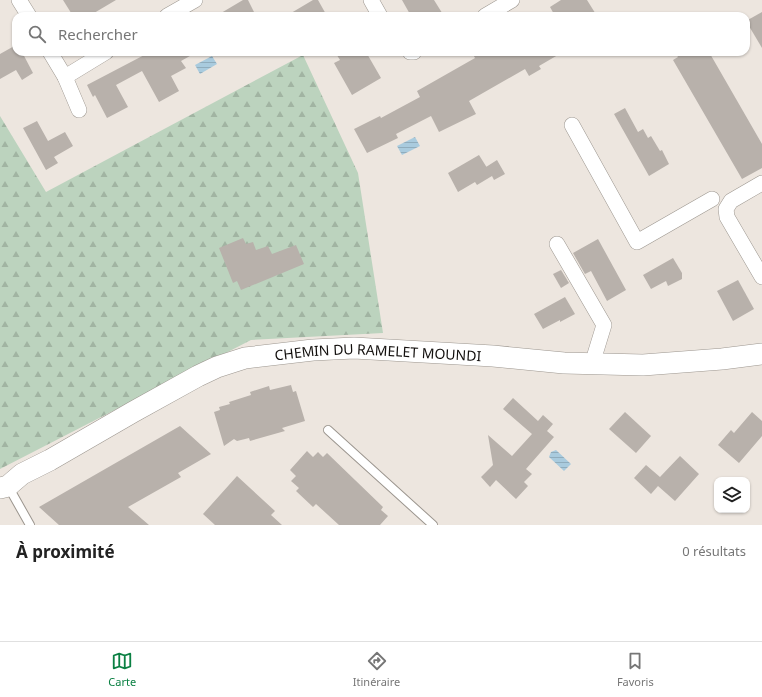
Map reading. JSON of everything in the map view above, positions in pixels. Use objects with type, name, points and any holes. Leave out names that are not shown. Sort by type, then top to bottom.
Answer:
[{"type":"main road","name":"CHEMIN DU RAMELET MOUNDI","points":[[7,481],[50,460],[198,376],[217,367],[245,358],[313,350],[354,348],[494,356],[564,363],[643,365],[722,359],[762,354]]},
{"type":"street","points":[[19,0],[26,12]]},
{"type":"street","points":[[174,12],[194,0]]},
{"type":"street","points":[[371,0],[378,12]]},
{"type":"street","points":[[492,12],[512,0]]},
{"type":"street","points":[[52,56],[65,77],[79,110]]},
{"type":"street","points":[[65,77],[99,56]]},
{"type":"street","points":[[572,125],[637,242],[712,199]]},
{"type":"street","points":[[762,183],[731,201],[726,206],[727,217],[758,262],[762,277]]},
{"type":"street","points":[[556,244],[604,324],[592,364]]},
{"type":"lane","points":[[328,430],[433,525]]},
{"type":"lane","points":[[7,481],[30,525]]},
{"type":"green space","points":[[303,56],[358,173],[383,333],[251,340],[0,469],[0,116],[46,192]]},
{"type":"water","points":[[212,56],[217,64],[200,74],[195,65]]},
{"type":"water","points":[[415,137],[420,146],[402,155],[397,146]]},
{"type":"water","points":[[556,450],[571,464],[564,471],[549,457],[551,452]]},
{"type":"building","points":[[63,0],[116,0],[96,12],[70,12]]},
{"type":"building","points":[[243,0],[248,0],[254,12],[223,12]]},
{"type":"building","points":[[313,0],[318,0],[325,12],[293,12]]},
{"type":"building","points":[[402,0],[434,0],[442,12],[409,12]]},
{"type":"building","points":[[561,0],[587,0],[594,12],[553,12],[550,7]]},
{"type":"building","points":[[762,12],[762,48],[750,28],[750,19]]},
{"type":"building","points":[[12,47],[12,56],[24,56],[33,73],[22,80],[16,70],[0,79],[0,54]]},
{"type":"building","points":[[142,56],[190,56],[181,61],[186,68],[171,76],[179,91],[159,102],[142,71],[116,85],[128,107],[107,118],[95,95],[93,97],[87,85]]},
{"type":"building","points":[[338,56],[368,56],[381,78],[352,95],[334,63],[340,60]]},
{"type":"building","points":[[474,56],[556,56],[539,66],[541,69],[529,76],[525,69],[469,101],[476,114],[439,132],[431,116],[396,134],[398,138],[367,153],[354,129],[380,116],[381,118],[420,97],[417,91],[475,58]]},
{"type":"building","points":[[711,56],[762,144],[762,168],[742,179],[673,60],[678,57]]},
{"type":"building","points":[[625,108],[638,132],[643,129],[648,138],[651,136],[660,151],[662,150],[669,164],[649,176],[614,114]]},
{"type":"building","points":[[37,121],[48,141],[65,132],[73,146],[54,157],[58,163],[46,170],[23,128]]},
{"type":"building","points":[[479,155],[486,167],[497,160],[505,174],[494,180],[492,176],[477,185],[475,182],[458,192],[448,173]]},
{"type":"building","points":[[243,238],[246,244],[253,242],[256,250],[268,246],[272,254],[296,245],[304,264],[241,290],[237,281],[233,283],[219,248]]},
{"type":"building","points":[[598,239],[626,290],[607,301],[591,271],[585,274],[573,253]]},
{"type":"building","points":[[673,258],[682,273],[682,279],[668,286],[666,281],[651,289],[643,275]]},
{"type":"building","points":[[561,270],[569,283],[561,288],[553,274]]},
{"type":"building","points":[[738,280],[754,309],[733,321],[717,291]]},
{"type":"building","points":[[565,297],[575,314],[543,329],[534,314]]},
{"type":"building","points":[[291,385],[293,392],[296,391],[305,421],[282,428],[285,431],[250,441],[249,438],[237,441],[234,439],[224,446],[214,412],[220,410],[219,407],[251,395],[250,392],[269,386],[270,390]]},
{"type":"building","points":[[513,398],[538,421],[543,415],[553,424],[547,431],[554,437],[526,469],[532,474],[524,482],[528,486],[516,499],[496,480],[490,487],[481,477],[493,465],[488,435],[512,456],[532,434],[503,409]]},
{"type":"building","points":[[625,412],[651,436],[636,453],[609,429]]},
{"type":"building","points":[[752,412],[762,421],[762,436],[739,463],[718,445],[731,430],[734,433]]},
{"type":"building","points":[[180,426],[211,454],[178,473],[181,477],[128,507],[149,525],[59,525],[39,507]]},
{"type":"building","points":[[307,451],[313,457],[318,452],[323,457],[327,453],[383,507],[381,510],[388,516],[380,525],[339,525],[316,504],[313,507],[296,491],[299,488],[291,481],[296,476],[290,470]]},
{"type":"building","points":[[680,456],[699,474],[675,501],[658,486],[651,494],[634,478],[646,465],[660,477]]},
{"type":"building","points":[[237,476],[275,511],[271,515],[282,525],[215,525],[203,514]]}]
